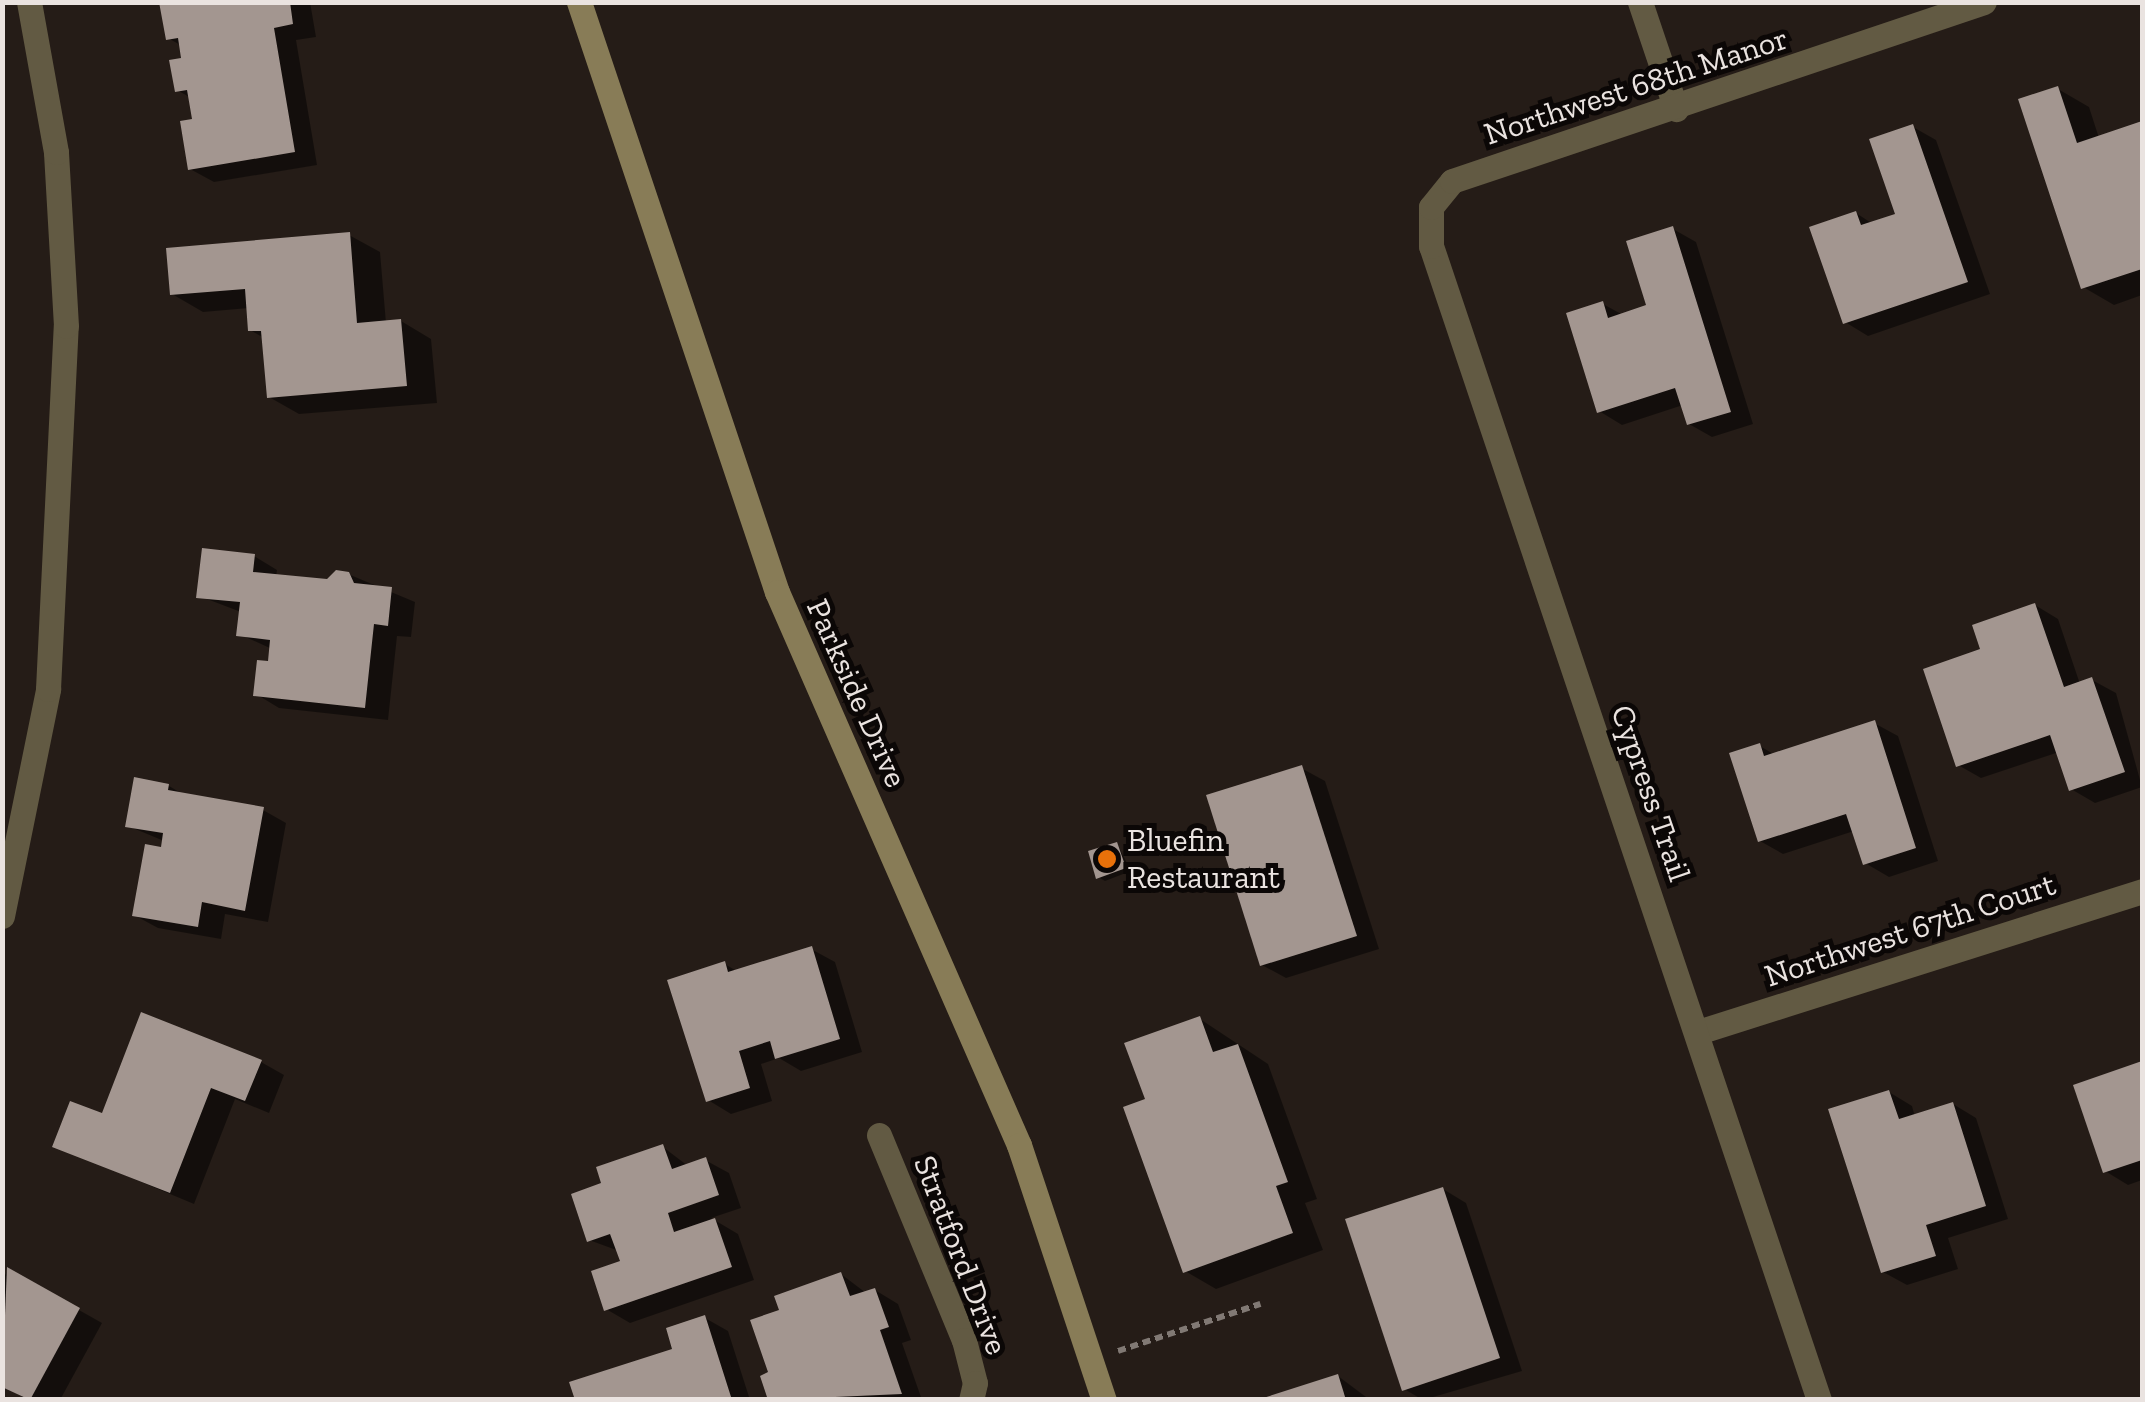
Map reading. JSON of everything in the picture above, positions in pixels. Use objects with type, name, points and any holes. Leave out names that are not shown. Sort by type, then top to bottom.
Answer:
[{"type":"street","points":[[2,916],[48,689],[66,363],[56,152],[29,2]]},
{"type":"street","name":"Parkside Drive","points":[[579,2],[777,592],[1019,1145],[1104,1400]]},
{"type":"street","points":[[1640,2],[1676,109]]},
{"type":"street","name":"Northwest 68th Manor","points":[[1432,207],[1452,182],[1984,2]]},
{"type":"street","name":"Cypress Trail","points":[[1432,207],[1431,246],[1819,1400]]},
{"type":"street","name":"Northwest 67th Court","points":[[1698,1032],[2142,891]]},
{"type":"street","name":"Stratford Drive","points":[[879,1135],[964,1340],[975,1383],[971,1400]]},
{"type":"path","points":[[1091,1360],[1260,1304]]},
{"type":"building","points":[[159,2],[290,2],[293,24],[274,28],[295,152],[188,170],[180,121],[192,119],[187,90],[175,92],[169,60],[181,58],[178,38],[166,40]]},
{"type":"building","points":[[2058,86],[2077,143],[2142,121],[2142,269],[2081,289],[2018,99]]},
{"type":"building","points":[[1913,124],[1968,282],[1843,324],[1809,227],[1856,211],[1861,225],[1895,214],[1869,139]]},
{"type":"building","points":[[1673,226],[1731,412],[1687,425],[1675,388],[1597,413],[1566,313],[1603,301],[1608,318],[1646,305],[1626,241]]},
{"type":"building","points":[[350,232],[357,323],[401,319],[407,386],[267,398],[261,331],[248,331],[245,289],[170,295],[166,248]]},
{"type":"building","points":[[202,548],[255,554],[253,572],[327,579],[336,570],[349,572],[354,583],[392,587],[388,626],[374,624],[365,708],[253,696],[257,660],[268,661],[270,640],[236,636],[240,602],[196,598]]},
{"type":"building","points":[[2035,603],[2064,687],[2092,677],[2125,772],[2069,791],[2050,735],[1956,767],[1923,669],[1980,649],[1972,625]]},
{"type":"building","points":[[1875,720],[1916,848],[1863,865],[1846,814],[1758,842],[1729,753],[1760,743],[1764,756]]},
{"type":"building","points":[[1302,765],[1357,936],[1260,966],[1206,795]]},
{"type":"building","points":[[134,777],[169,784],[168,790],[264,807],[245,911],[202,902],[198,927],[132,916],[145,844],[161,847],[163,833],[125,827]]},
{"type":"building","name":"Bluefin Restaurant","points":[[1117,842],[1126,868],[1096,879],[1088,851]]},
{"type":"building","points":[[812,946],[840,1039],[775,1059],[770,1041],[739,1051],[750,1088],[706,1102],[667,980],[725,961],[728,972]]},
{"type":"building","points":[[141,1012],[262,1060],[245,1101],[211,1088],[170,1193],[52,1147],[70,1101],[102,1113]]},
{"type":"building","points":[[1200,1016],[1213,1052],[1238,1044],[1288,1182],[1276,1186],[1293,1233],[1183,1273],[1123,1107],[1145,1099],[1124,1043]]},
{"type":"building","points":[[2142,1061],[2142,1160],[2103,1173],[2073,1085]]},
{"type":"building","points":[[1889,1090],[1899,1119],[1953,1102],[1986,1206],[1926,1225],[1936,1256],[1881,1273],[1828,1109]]},
{"type":"building","points":[[663,1144],[672,1169],[706,1157],[719,1195],[668,1213],[674,1232],[715,1218],[732,1267],[604,1311],[591,1271],[620,1261],[610,1234],[587,1242],[571,1194],[601,1183],[596,1167]]},
{"type":"building","points":[[1443,1187],[1500,1358],[1402,1391],[1345,1219]]},
{"type":"building","points":[[7,1267],[80,1308],[30,1400],[2,1387]]},
{"type":"building","points":[[841,1272],[850,1296],[875,1288],[889,1327],[880,1330],[902,1394],[768,1400],[760,1376],[768,1372],[750,1320],[779,1310],[774,1296]]},
{"type":"building","points":[[705,1315],[732,1400],[575,1400],[569,1382],[672,1349],[666,1328]]},
{"type":"building","points":[[1338,1374],[1346,1400],[1260,1400],[1260,1399]]},
{"type":"place","name":"Bluefin Restaurant","points":[[1107,859]]}]
